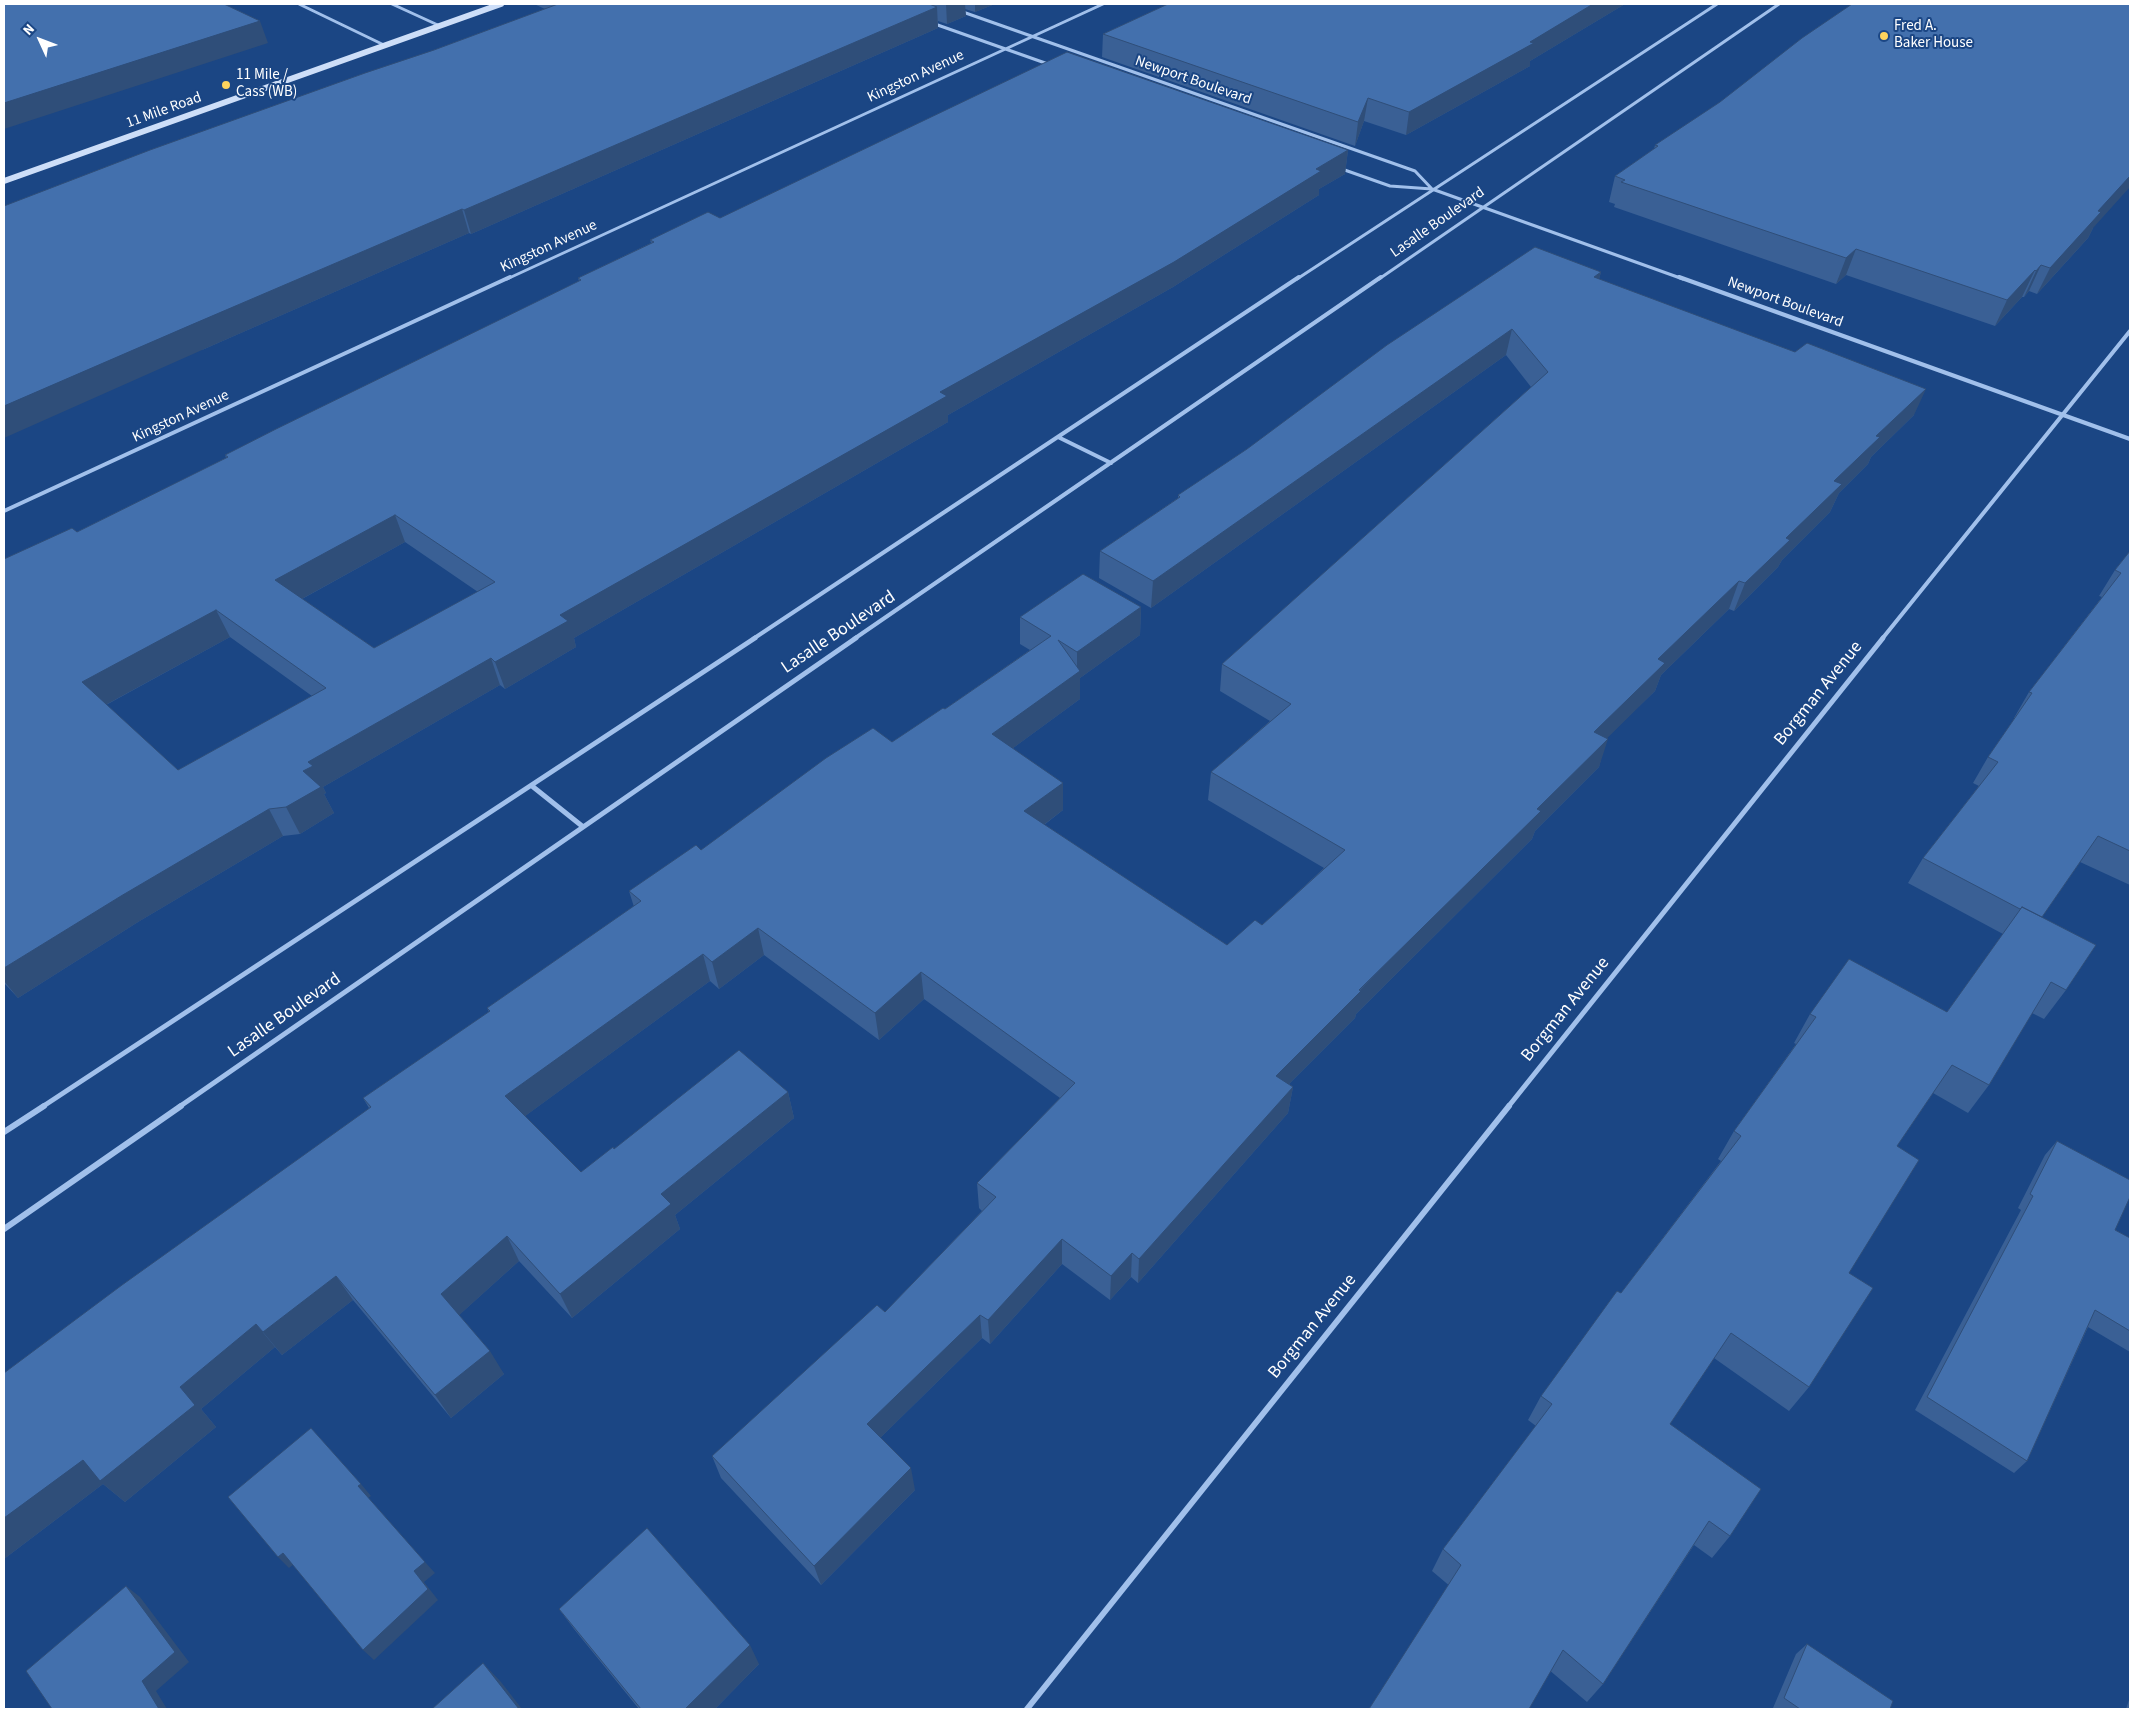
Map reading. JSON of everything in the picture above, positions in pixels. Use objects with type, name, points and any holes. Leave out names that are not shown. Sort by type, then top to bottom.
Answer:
[{"type":"main road","name":"11 Mile Road","points":[[4,181],[502,4]]},
{"type":"street","points":[[299,4],[384,45]]},
{"type":"street","points":[[392,4],[440,26]]},
{"type":"street","name":"Kingston Avenue","points":[[4,511],[1103,4]]},
{"type":"street","name":"Lasalle Boulevard","points":[[4,1132],[532,786],[1432,189],[1717,4]]},
{"type":"street","name":"Lasalle Boulevard","points":[[4,1229],[582,826],[1779,4]]},
{"type":"street","name":"Newport Boulevard","points":[[958,10],[1416,170],[1432,189]]},
{"type":"street","points":[[923,20],[1055,67]]},
{"type":"street","name":"Newport Boulevard","points":[[1334,166],[1390,186],[1432,189],[2130,439]]},
{"type":"street","name":"Borgman Avenue","points":[[1027,1709],[2130,331]]},
{"type":"street","points":[[1058,437],[1111,463]]},
{"type":"street","points":[[532,786],[582,826]]},
{"type":"building","points":[[4,4],[224,4],[260,21],[4,103]]},
{"type":"building","points":[[558,4],[929,4],[937,7],[4,406],[4,206],[150,150],[434,50]]},
{"type":"building","points":[[1168,4],[1593,4],[1530,42],[1534,43],[1409,112],[1368,98],[1358,122],[1103,34]]},
{"type":"building","points":[[1852,4],[2130,4],[2130,176],[2098,211],[2101,212],[2050,268],[2041,265],[2007,300],[1856,249],[1846,258],[1621,182],[1625,180],[1615,176],[1658,146],[1655,145],[1720,102],[1802,38]]},
{"type":"building","points":[[1067,52],[1348,150],[1316,169],[1321,171],[1174,262],[940,392],[947,396],[560,615],[568,621],[495,662],[491,658],[308,762],[313,766],[303,771],[321,787],[286,807],[269,809],[121,896],[4,968],[4,559],[72,528],[77,532],[228,457],[225,455],[276,429],[581,280],[578,278],[654,242],[650,240],[708,212],[720,218]],"holes":[[[395,515],[495,582],[374,648],[275,580]],[[216,610],[326,688],[178,770],[82,682]]]},
{"type":"building","points":[[1535,247],[1601,272],[1594,277],[1795,352],[1807,343],[1926,389],[1876,436],[1880,437],[1834,481],[1842,484],[1786,538],[1790,540],[1745,583],[1739,581],[1658,659],[1665,663],[1594,732],[1608,739],[1537,809],[1541,811],[1359,990],[1361,991],[1276,1076],[1293,1087],[1139,1259],[1132,1253],[1111,1276],[1062,1239],[988,1320],[980,1315],[867,1424],[911,1468],[814,1566],[712,1456],[877,1305],[885,1312],[996,1197],[977,1183],[1075,1083],[921,972],[875,1013],[758,928],[712,962],[703,954],[505,1096],[581,1172],[613,1147],[614,1149],[739,1050],[788,1092],[661,1194],[671,1204],[560,1294],[507,1236],[441,1294],[490,1351],[435,1395],[336,1276],[263,1332],[256,1324],[180,1387],[195,1405],[100,1481],[83,1460],[4,1518],[4,1373],[122,1285],[371,1107],[363,1098],[490,1011],[487,1008],[641,901],[629,891],[696,845],[701,850],[826,758],[873,728],[892,742],[943,708],[945,709],[1051,636],[1020,617],[1083,574],[1141,607],[1077,652],[1058,640],[1080,671],[992,734],[1063,783],[1024,811],[1227,945],[1255,920],[1262,925],[1345,850],[1211,772],[1291,704],[1222,664],[1548,372],[1512,329],[1153,581],[1100,551],[1180,497],[1178,495],[1247,449],[1387,345]]},
{"type":"building","points":[[2130,551],[2130,851],[2098,836],[2042,917],[2022,907],[2020,909],[1923,858],[1998,762],[1988,757],[2032,693],[2029,692],[2121,573],[2115,570]]},
{"type":"building","points":[[2022,907],[2096,945],[2066,990],[2051,982],[1989,1085],[1952,1065],[1897,1146],[1919,1160],[1849,1273],[1873,1288],[1809,1387],[1731,1333],[1670,1424],[1761,1489],[1730,1536],[1709,1521],[1603,1684],[1563,1650],[1529,1709],[1369,1709],[1461,1565],[1443,1549],[1552,1404],[1541,1396],[1617,1291],[1621,1293],[1741,1136],[1734,1131],[1816,1017],[1810,1014],[1849,959],[1947,1012]]},
{"type":"building","points":[[2057,1141],[2130,1180],[2130,1197],[2115,1230],[2130,1238],[2130,1331],[2095,1310],[2027,1461],[1927,1397],[2033,1196],[2030,1194]]},
{"type":"building","points":[[311,1428],[361,1484],[358,1486],[425,1562],[414,1571],[428,1589],[363,1650],[283,1553],[278,1557],[228,1497]]},
{"type":"building","points":[[647,1528],[750,1645],[685,1709],[641,1709],[559,1609]]},
{"type":"building","points":[[126,1586],[175,1652],[142,1681],[159,1709],[52,1709],[26,1671]]},
{"type":"building","points":[[1807,1644],[1893,1701],[1890,1709],[1800,1709],[1784,1698]]},
{"type":"building","points":[[483,1663],[519,1709],[432,1709]]},
{"type":"place","name":"Fred A. Baker House","points":[[1884,36]]},
{"type":"place","name":"11 Mile / Cass (WB)","points":[[226,85]]}]
